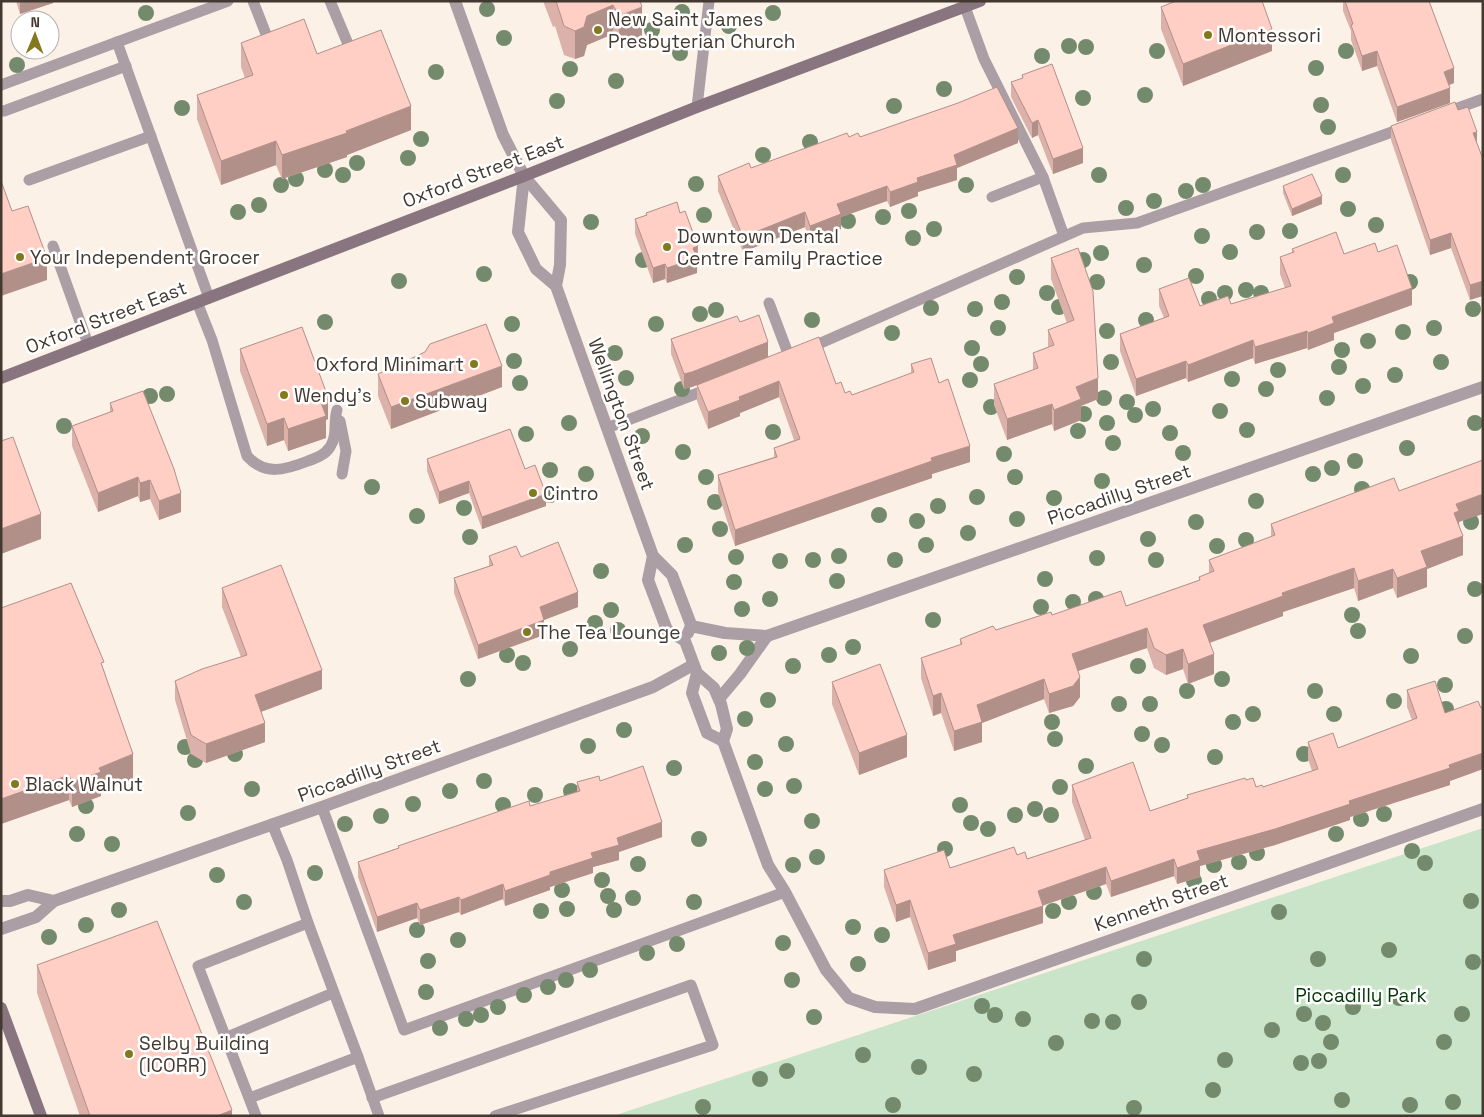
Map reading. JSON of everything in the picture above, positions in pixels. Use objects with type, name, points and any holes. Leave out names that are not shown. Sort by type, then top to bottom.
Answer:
[{"type":"main road","name":"Oxford Street East","points":[[1,378],[524,176],[697,107],[980,1]]},
{"type":"main road","points":[[1,1008],[42,1116]]},
{"type":"street","name":"Wellington Street","points":[[455,1],[503,135],[524,176],[560,220],[560,265],[556,286]]},
{"type":"street","name":"Wellington Street","points":[[524,176],[518,232],[536,269],[556,286],[653,556],[672,575],[691,626]]},
{"type":"street","name":"Piccadilly Street","points":[[691,626],[725,634],[767,636],[1483,387]]},
{"type":"street","points":[[653,556],[648,580],[667,630],[685,641],[695,669],[714,688],[719,698],[727,729],[723,741],[768,865],[785,892]]},
{"type":"street","points":[[685,641],[691,626]]},
{"type":"street","points":[[719,698],[740,674],[767,636]]},
{"type":"street","name":"Piccadilly Street","points":[[1,928],[36,916],[54,900],[322,807],[695,669]]},
{"type":"street","points":[[695,669],[692,693],[698,711],[707,733],[723,741]]},
{"type":"street","name":"Kenneth Street","points":[[785,892],[826,970],[849,998],[875,1007],[914,1009],[1483,809]]},
{"type":"street","points":[[1,901],[10,901],[28,895],[54,900]]},
{"type":"lane","points":[[1,85],[228,1]]},
{"type":"lane","points":[[254,1],[266,34]]},
{"type":"lane","points":[[330,1],[350,51]]},
{"type":"lane","points":[[697,107],[709,1]]},
{"type":"lane","points":[[965,7],[984,59],[1043,177],[1064,236]]},
{"type":"lane","points":[[117,42],[174,200],[203,300],[212,340],[248,456],[252,461],[265,469],[281,470],[320,456],[329,450],[333,442],[336,431],[334,420],[337,410],[346,451],[342,474]]},
{"type":"lane","points":[[4,111],[126,66]]},
{"type":"lane","points":[[1436,116],[1483,99]]},
{"type":"lane","points":[[769,303],[785,358],[1083,228],[1137,223],[1417,123]]},
{"type":"lane","points":[[29,180],[151,136]]},
{"type":"lane","points":[[992,197],[1043,177]]},
{"type":"lane","points":[[53,246],[88,344]]},
{"type":"lane","points":[[607,428],[718,385]]},
{"type":"lane","points":[[322,807],[404,1030],[785,892]]},
{"type":"lane","points":[[272,824],[287,860],[378,1116]]},
{"type":"lane","points":[[256,1116],[198,966],[308,923]]},
{"type":"lane","points":[[372,1098],[691,985],[713,1045],[495,1116]]},
{"type":"lane","points":[[227,1037],[333,993]]},
{"type":"lane","points":[[250,1098],[358,1056]]},
{"type":"green space","name":"Piccadilly Park","points":[[1483,828],[1483,1116],[613,1116]]},
{"type":"building","points":[[556,1],[640,1],[642,7],[619,16],[613,5],[587,16],[584,27],[575,31],[564,26]]},
{"type":"building","points":[[1176,1],[1262,1],[1272,29],[1183,64],[1161,7]]},
{"type":"building","points":[[1345,1],[1429,1],[1454,68],[1444,72],[1450,88],[1397,107],[1377,51],[1362,56]]},
{"type":"building","points":[[304,19],[317,54],[381,30],[411,106],[346,131],[347,133],[282,155],[276,141],[221,161],[197,95],[253,75],[241,43]]},
{"type":"building","points":[[1052,64],[1083,148],[1053,159],[1038,120],[1032,123],[1011,82],[1023,78],[1022,75]]},
{"type":"building","points":[[997,87],[1018,128],[954,155],[957,165],[917,178],[918,182],[890,192],[887,186],[837,204],[841,214],[810,226],[805,212],[743,237],[718,176],[749,163],[751,168],[847,133],[849,137],[858,133],[860,137],[958,103]]},
{"type":"building","points":[[1455,102],[1458,110],[1468,107],[1477,132],[1473,133],[1483,159],[1483,281],[1470,285],[1451,233],[1430,240],[1391,126]]},
{"type":"building","points":[[1312,174],[1322,196],[1292,209],[1283,186]]},
{"type":"building","name":"Your Independent Grocer","points":[[1,181],[12,211],[28,206],[47,258],[1,274]]},
{"type":"building","name":"Downtown Dental Centre Family Practice","points":[[677,202],[680,213],[685,211],[698,246],[693,248],[697,258],[667,268],[665,264],[653,268],[635,219]]},
{"type":"building","points":[[1336,232],[1344,254],[1375,243],[1378,252],[1397,245],[1412,288],[1332,317],[1334,323],[1308,333],[1307,331],[1255,347],[1253,340],[1188,365],[1186,361],[1136,379],[1120,334],[1169,316],[1159,289],[1189,278],[1200,306],[1228,296],[1231,304],[1291,286],[1280,257],[1294,252],[1292,249]]},
{"type":"building","points":[[1078,248],[1093,291],[1098,378],[1076,387],[1081,399],[1054,410],[1052,404],[1007,419],[994,384],[1038,368],[1033,353],[1054,345],[1048,330],[1074,320],[1051,258]]},
{"type":"building","points":[[759,315],[768,342],[684,374],[671,339],[737,316],[740,322]]},
{"type":"building","points":[[486,324],[502,366],[391,407],[378,374],[425,352],[430,344]]},
{"type":"building","name":"Wendy's","points":[[302,327],[328,397],[320,400],[326,416],[288,429],[284,418],[267,424],[240,349]]},
{"type":"building","points":[[819,337],[836,384],[841,382],[845,393],[850,391],[852,395],[914,372],[911,364],[931,358],[939,383],[948,379],[970,446],[931,458],[932,461],[735,530],[718,475],[777,457],[774,448],[800,439],[779,381],[739,397],[740,400],[708,412],[697,385]]},
{"type":"building","points":[[143,391],[174,469],[181,493],[159,501],[150,480],[140,483],[138,477],[98,493],[72,426],[113,411],[110,403]]},
{"type":"building","points":[[510,429],[525,469],[535,465],[546,494],[482,517],[469,481],[439,492],[427,459]]},
{"type":"building","points":[[13,437],[41,514],[1,529],[1,441]]},
{"type":"building","points":[[1483,460],[1483,494],[1456,504],[1459,511],[1454,513],[1463,536],[1421,551],[1427,567],[1397,578],[1393,569],[1358,581],[1354,568],[1282,593],[1283,596],[1203,625],[1214,654],[1188,664],[1183,649],[1166,655],[1154,648],[1147,628],[1072,654],[1080,677],[1073,686],[1049,694],[1044,679],[977,705],[982,722],[954,731],[941,693],[933,696],[921,658],[962,644],[960,639],[993,626],[996,630],[1051,612],[1052,615],[1121,591],[1126,606],[1200,580],[1199,577],[1214,571],[1209,560],[1275,535],[1271,524],[1394,478],[1399,491]]},
{"type":"building","points":[[558,542],[578,592],[540,607],[544,620],[478,645],[454,578],[493,565],[489,556],[516,546],[521,557]]},
{"type":"building","points":[[281,565],[322,670],[255,695],[265,723],[206,744],[191,735],[175,681],[202,669],[247,655],[222,588]]},
{"type":"building","points":[[71,583],[104,662],[101,663],[133,754],[99,768],[101,772],[72,782],[69,775],[1,799],[1,608]]},
{"type":"building","points":[[880,664],[907,735],[859,753],[832,682]]},
{"type":"building","points":[[1435,681],[1445,713],[1478,701],[1481,708],[1483,707],[1483,753],[1449,765],[1450,768],[1349,801],[1350,804],[1275,829],[1197,851],[1200,860],[1177,868],[1174,859],[1111,881],[1106,867],[1038,891],[1043,906],[953,935],[956,944],[928,953],[910,900],[896,905],[884,870],[944,850],[950,868],[1014,847],[1017,855],[1025,852],[1027,859],[1091,838],[1072,785],[1133,762],[1150,811],[1188,798],[1187,795],[1245,778],[1246,780],[1253,778],[1256,787],[1262,785],[1263,787],[1318,769],[1308,742],[1333,733],[1338,748],[1417,718],[1407,690]]},
{"type":"building","points":[[643,766],[662,822],[617,838],[619,845],[591,853],[593,858],[550,872],[550,875],[505,891],[503,884],[461,900],[459,897],[420,910],[417,903],[377,917],[358,862],[399,848],[398,846],[529,801],[530,806],[580,791],[577,782],[599,776],[600,781]]},
{"type":"building","name":"Selby Building (ICORR)","points":[[157,921],[232,1110],[217,1116],[90,1116],[37,965]]},
{"type":"place","name":"New Saint James Presbyterian Church","points":[[598,30]]},
{"type":"place","name":"Montessori","points":[[1208,35]]},
{"type":"place","name":"Downtown Dental Centre Family Practice","points":[[667,247]]},
{"type":"place","name":"Your Independent Grocer","points":[[20,257]]},
{"type":"place","name":"Oxford Minimart","points":[[474,364]]},
{"type":"place","name":"Wendy's","points":[[284,395]]},
{"type":"place","name":"Subway","points":[[405,401]]},
{"type":"place","name":"Cintro","points":[[533,493]]},
{"type":"place","name":"The Tea Lounge","points":[[527,632]]},
{"type":"place","name":"Black Walnut","points":[[15,784]]},
{"type":"place","name":"Selby Building (ICORR)","points":[[129,1054]]}]
